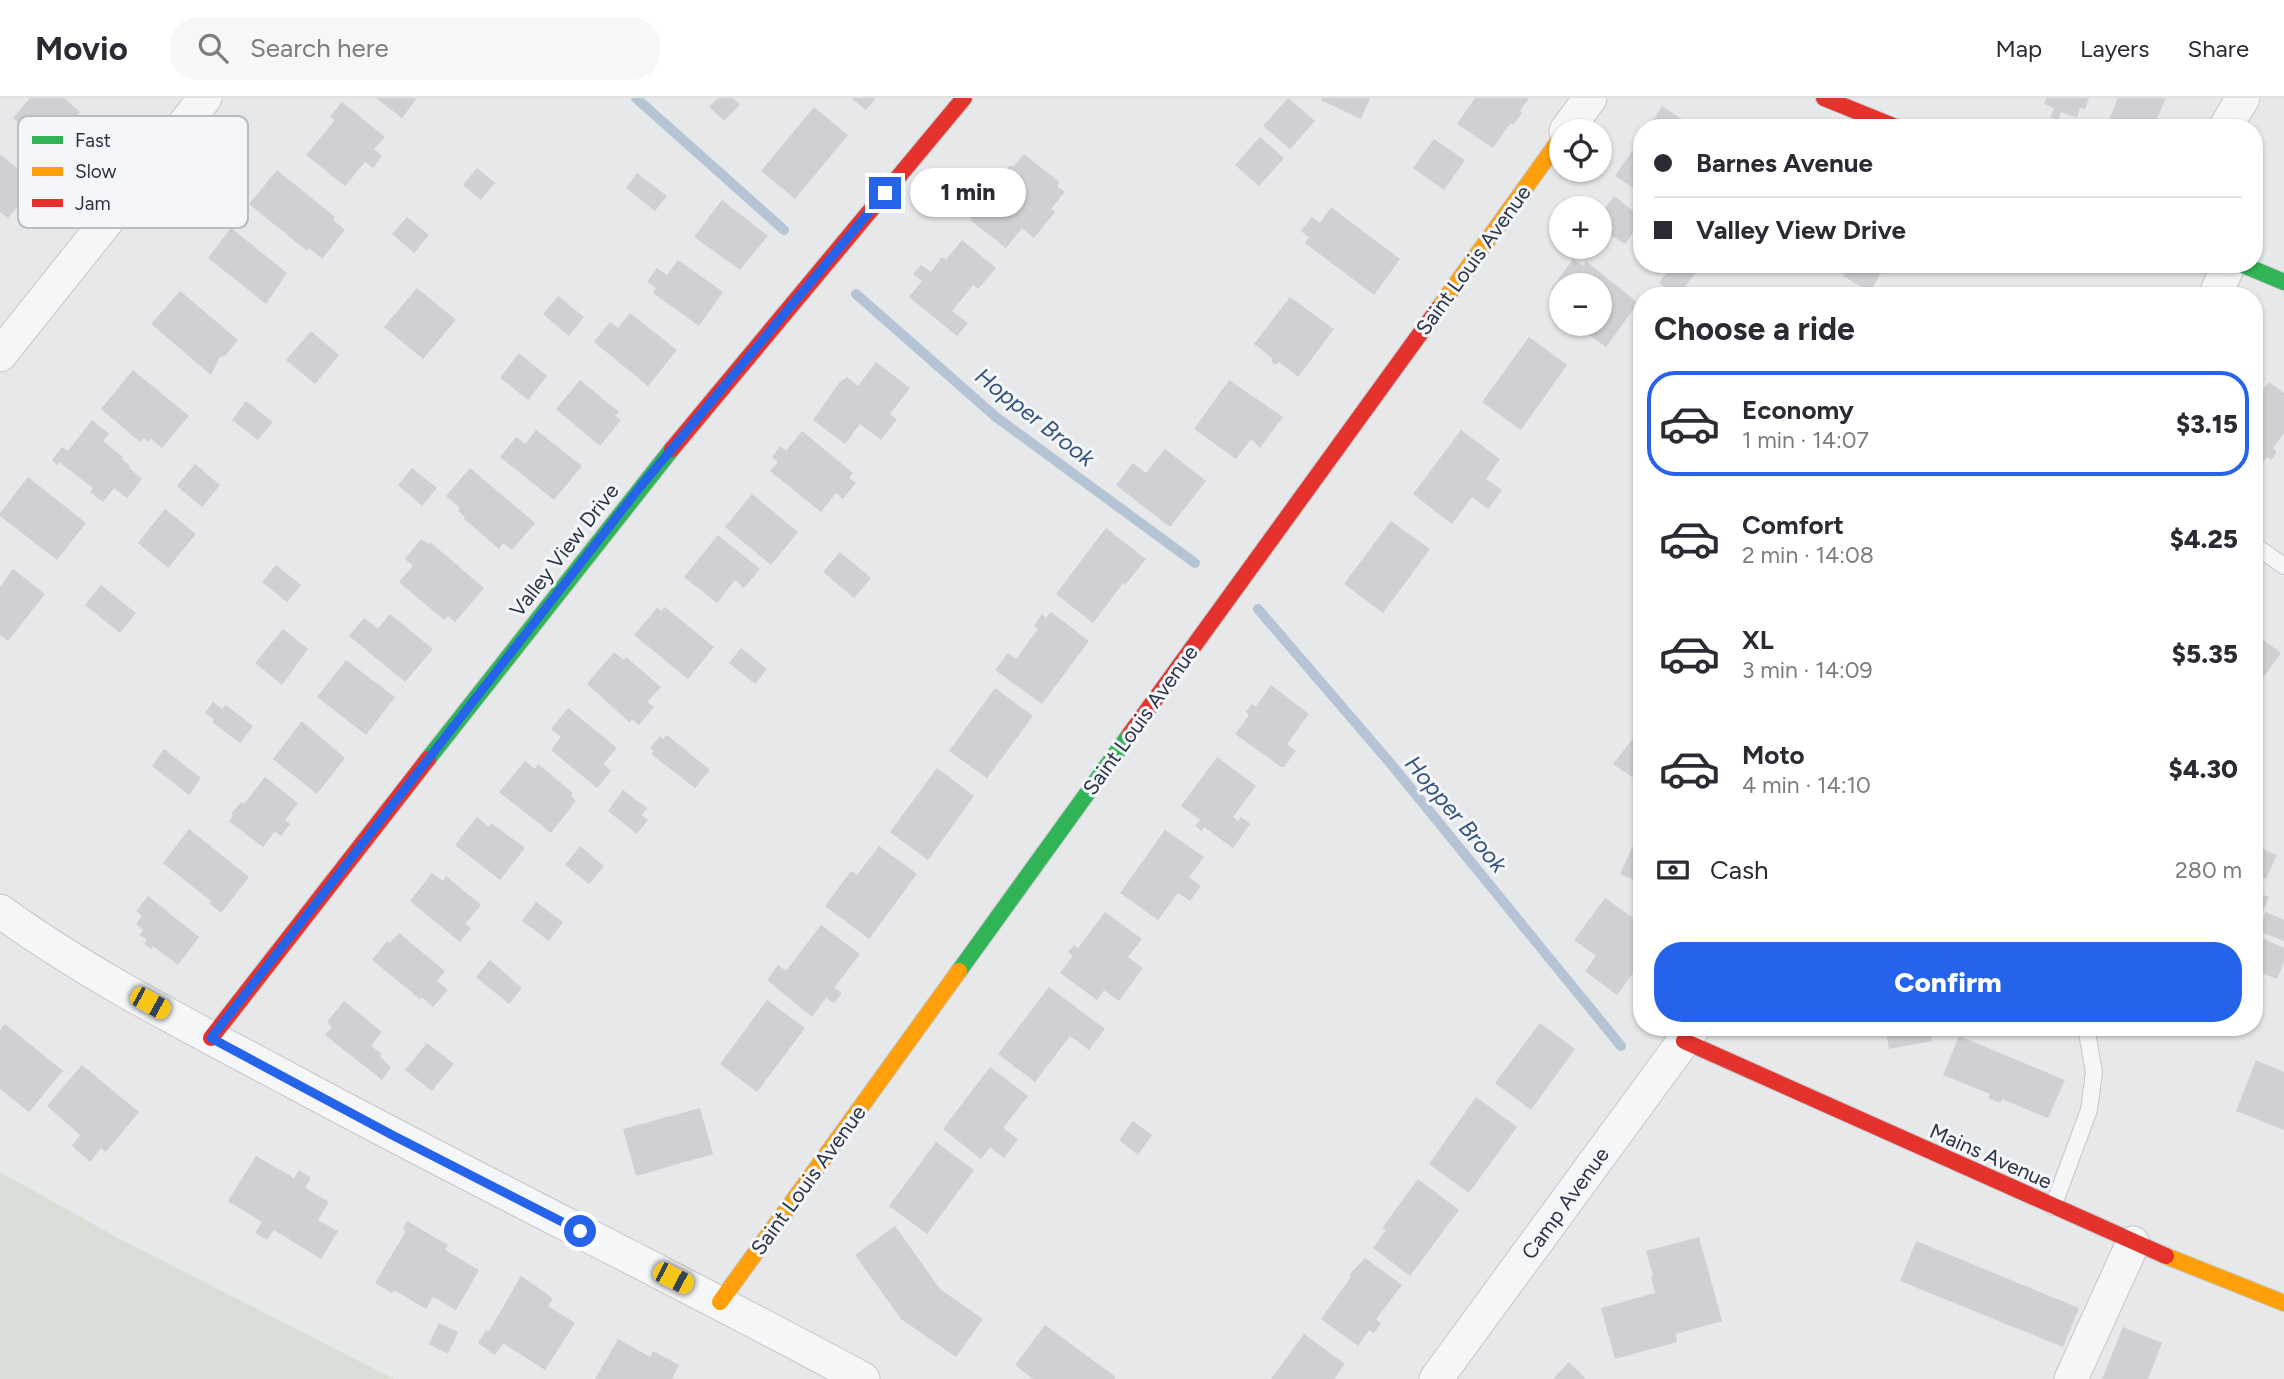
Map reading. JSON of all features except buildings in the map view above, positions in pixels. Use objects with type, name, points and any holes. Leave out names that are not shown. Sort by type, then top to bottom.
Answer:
[{"type":"street","points":[[191,116],[205,98]]},
{"type":"street","name":"Valley View Drive","points":[[211,1038],[640,487],[964,98]]},
{"type":"street","points":[[1575,119],[1590,98]]},
{"type":"street","points":[[1824,98],[1876,119]]},
{"type":"street","points":[[2230,119],[2243,98]]},
{"type":"street","name":"Saint Louis Avenue","points":[[720,1302],[1549,155]]},
{"type":"street","points":[[0,355],[101,228]]},
{"type":"street","points":[[2262,273],[2284,282]]},
{"type":"street","points":[[0,912],[88,969],[211,1038],[863,1379]]},
{"type":"street","name":"Camp Avenue","points":[[1436,1379],[1688,1036]]},
{"type":"street","name":"Mains Avenue","points":[[1693,1036],[2053,1207],[2133,1243],[2284,1303]]},
{"type":"street","points":[[2071,1379],[2133,1243]]},
{"type":"lane","points":[[2263,551],[2284,566]]},
{"type":"lane","points":[[2053,1207],[2089,1110],[2094,1072],[2088,1036]]},
{"type":"shaded area","points":[[0,1172],[118,1238],[394,1379],[0,1379]]},
{"type":"waterway","name":"Hopper Brook","points":[[636,98],[784,230]]},
{"type":"waterway","name":"Hopper Brook","points":[[856,294],[996,417],[1195,563]]},
{"type":"waterway","name":"Hopper Brook","points":[[1258,609],[1391,764],[1621,1046]]},
{"type":"traffic: fast","points":[[2262,273],[2284,282]]},
{"type":"traffic: fast","points":[[428,759],[672,449]]},
{"type":"traffic: fast","points":[[959,971],[1130,734]]},
{"type":"traffic: slow","points":[[1438,309],[1549,155]]},
{"type":"traffic: slow","points":[[720,1302],[959,971]]},
{"type":"traffic: slow","points":[[2166,1256],[2284,1303]]},
{"type":"traffic: jam","points":[[672,449],[964,98]]},
{"type":"traffic: jam","points":[[1824,98],[1876,119]]},
{"type":"traffic: jam","points":[[1130,734],[1438,309]]},
{"type":"traffic: jam","points":[[211,1038],[428,759]]},
{"type":"traffic: jam","points":[[1684,1041],[2166,1256]]},
{"type":"route","points":[[580,1231],[211,1038],[640,487],[885,193]]}]
